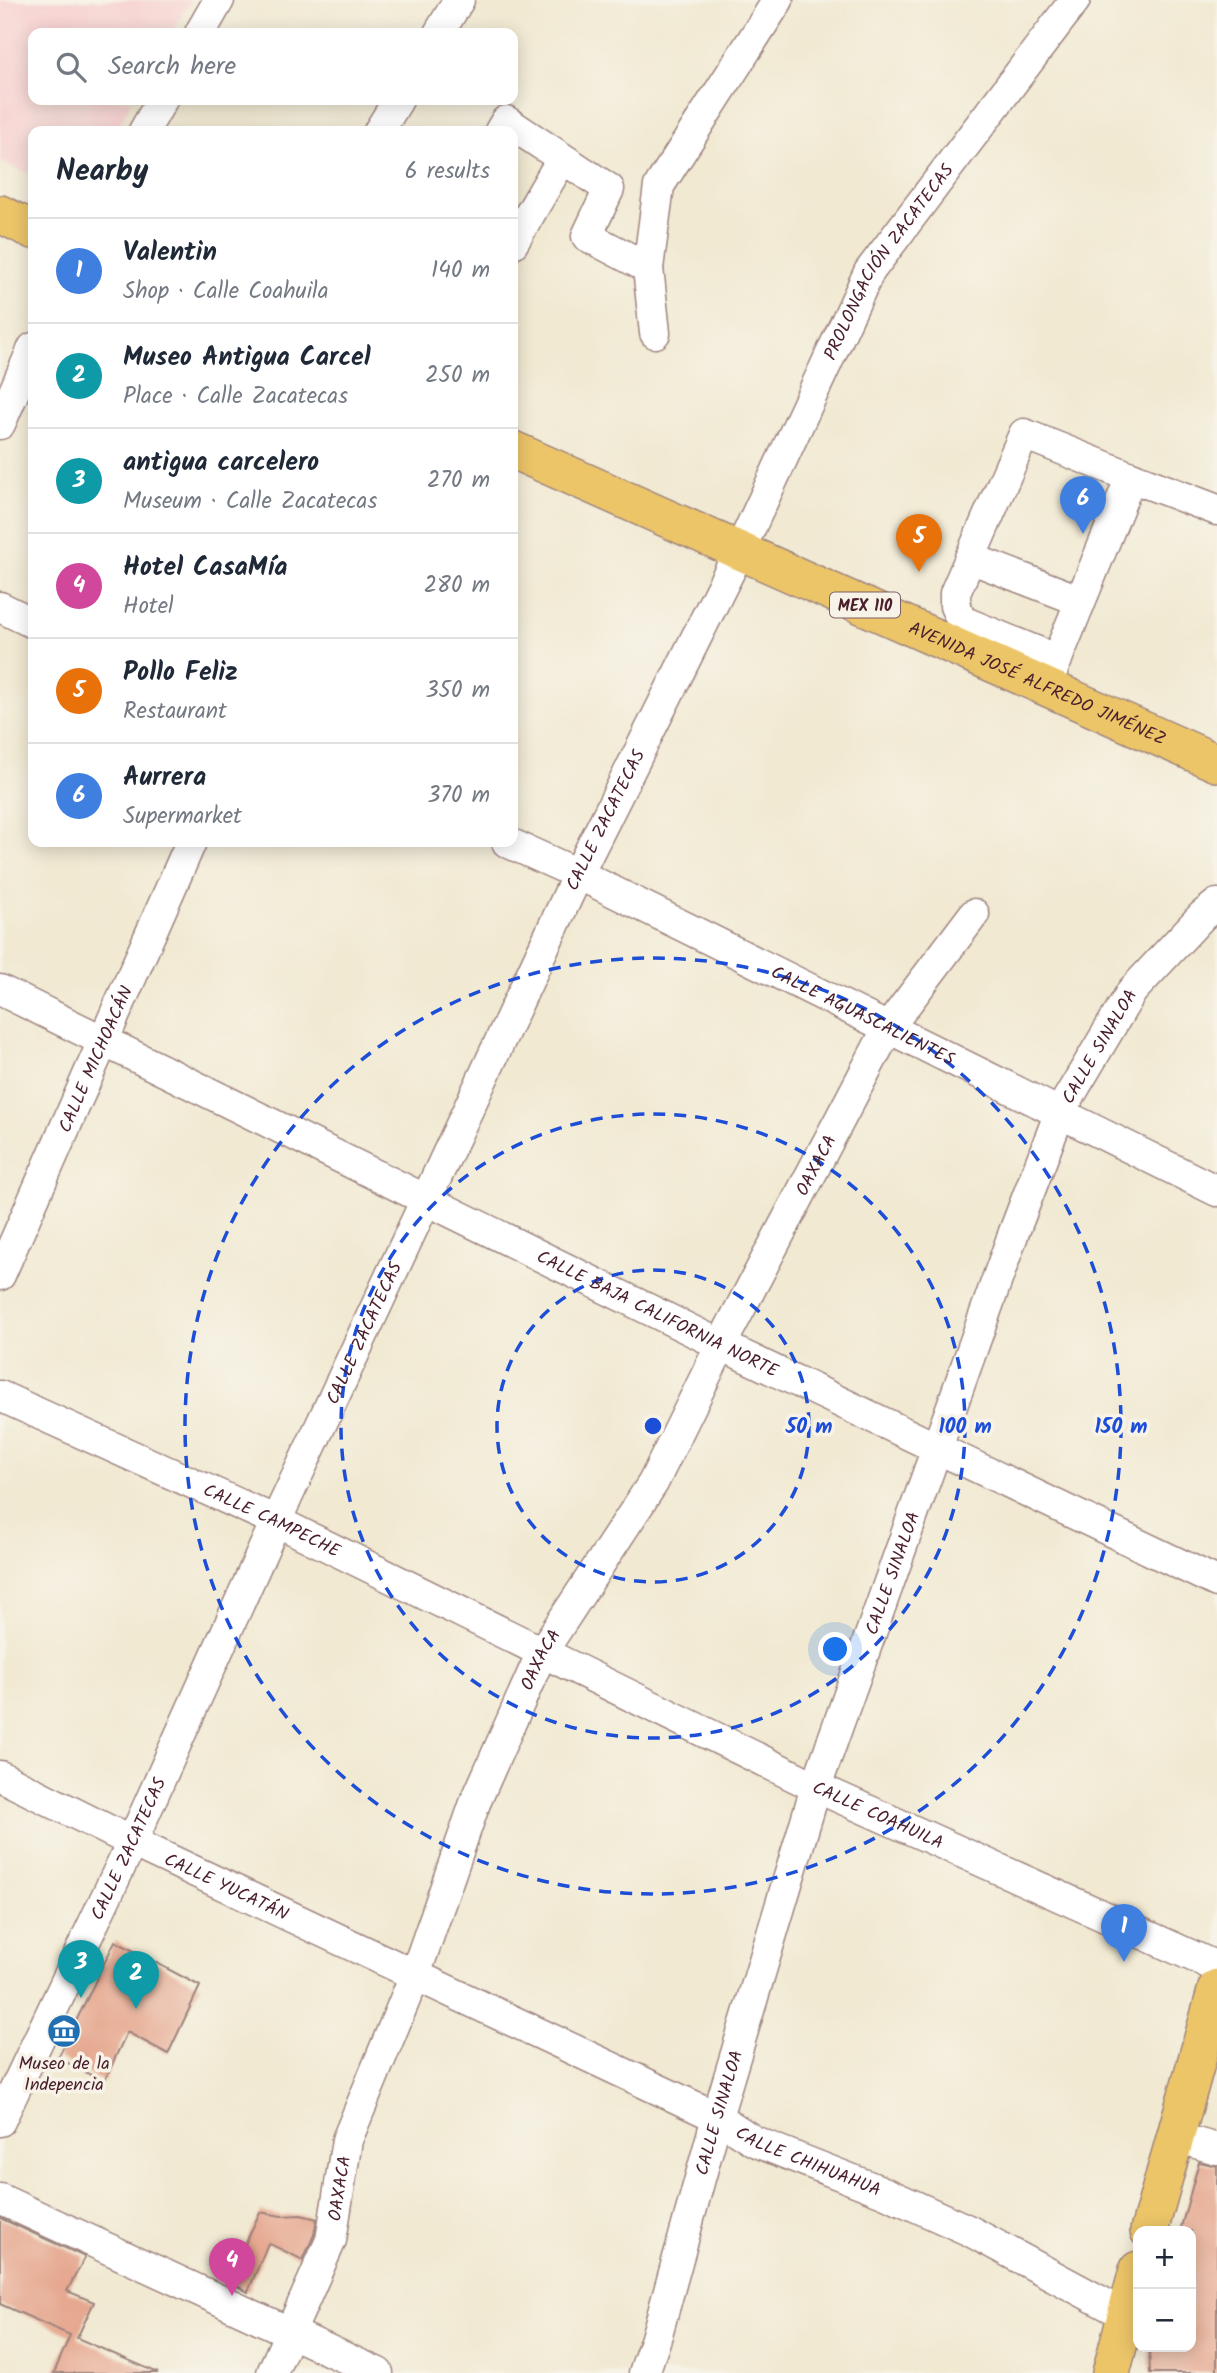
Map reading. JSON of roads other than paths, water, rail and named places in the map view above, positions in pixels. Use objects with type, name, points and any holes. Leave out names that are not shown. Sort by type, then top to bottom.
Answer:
[{"type":"main road","points":[[0,214],[28,228]]},
{"type":"main road","name":"AVENIDA JOSÉ ALFREDO JIMÉNEZ","points":[[518,452],[740,550],[1052,673],[1217,763]]},
{"type":"main road","points":[[1150,2226],[1217,1988]]},
{"type":"main road","points":[[1111,2373],[1133,2289]]},
{"type":"street","points":[[203,28],[219,0]]},
{"type":"street","points":[[442,28],[460,0]]},
{"type":"street","points":[[655,333],[648,268],[659,186],[778,0]]},
{"type":"street","name":"PROLONGACIÓN ZACATECAS","points":[[740,550],[869,272],[1075,0]]},
{"type":"street","points":[[147,126],[159,105]]},
{"type":"street","points":[[382,126],[395,105]]},
{"type":"street","points":[[518,129],[609,189],[587,236],[648,268]]},
{"type":"street","points":[[518,234],[562,159]]},
{"type":"street","points":[[0,424],[28,360]]},
{"type":"street","points":[[1131,477],[1052,673],[962,621],[955,606],[955,593],[1024,434],[1217,510]]},
{"type":"street","name":"CALLE ZACATECAS","points":[[0,2121],[132,1842],[276,1521],[578,874],[740,550]]},
{"type":"street","points":[[970,558],[1081,601]]},
{"type":"street","points":[[0,607],[28,621]]},
{"type":"street","name":"CALLE MICHOACÁN","points":[[0,1275],[189,847]]},
{"type":"street","name":"CALLE AGUASCALIENTES","points":[[518,847],[578,874],[1217,1191]]},
{"type":"street","name":"CALLE SINALOA","points":[[644,2373],[816,1787],[1014,1232],[1060,1112],[1132,991],[1202,916],[1217,904]]},
{"type":"street","name":"OAXACA","points":[[272,2373],[331,2240],[346,2140],[415,1975],[475,1803],[542,1652],[653,1483],[721,1345],[888,1028],[974,914]]},
{"type":"street","name":"CALLE BAJA CALIFORNIA NORTE","points":[[0,990],[721,1345],[1217,1582]]},
{"type":"street","name":"CALLE CAMPECHE","points":[[0,1396],[276,1521],[542,1652]]},
{"type":"street","name":"CALLE COAHUILA","points":[[542,1652],[816,1787],[1217,1967]]},
{"type":"street","name":"CALLE YUCATÁN","points":[[0,1776],[132,1842],[415,1975]]},
{"type":"street","name":"CALLE CHIHUAHUA","points":[[415,1975],[717,2117],[754,2141],[886,2193],[970,2231],[1126,2315]]},
{"type":"street","points":[[1175,2137],[1217,2149]]},
{"type":"street","points":[[0,2199],[379,2373]]},
{"type":"place","name":"Aurrera","points":[[1083,534]]},
{"type":"place","name":"Pollo Feliz","points":[[919,572]]},
{"type":"place","name":"Valentin","points":[[1124,1962]]},
{"type":"place","name":"antigua carcelero","points":[[81,1998]]},
{"type":"place","name":"Museo Antigua Carcel","points":[[136,2009]]},
{"type":"place","name":"Museo de la Indepencia","points":[[64,2031]]},
{"type":"place","name":"Hotel CasaMía","points":[[232,2296]]}]
